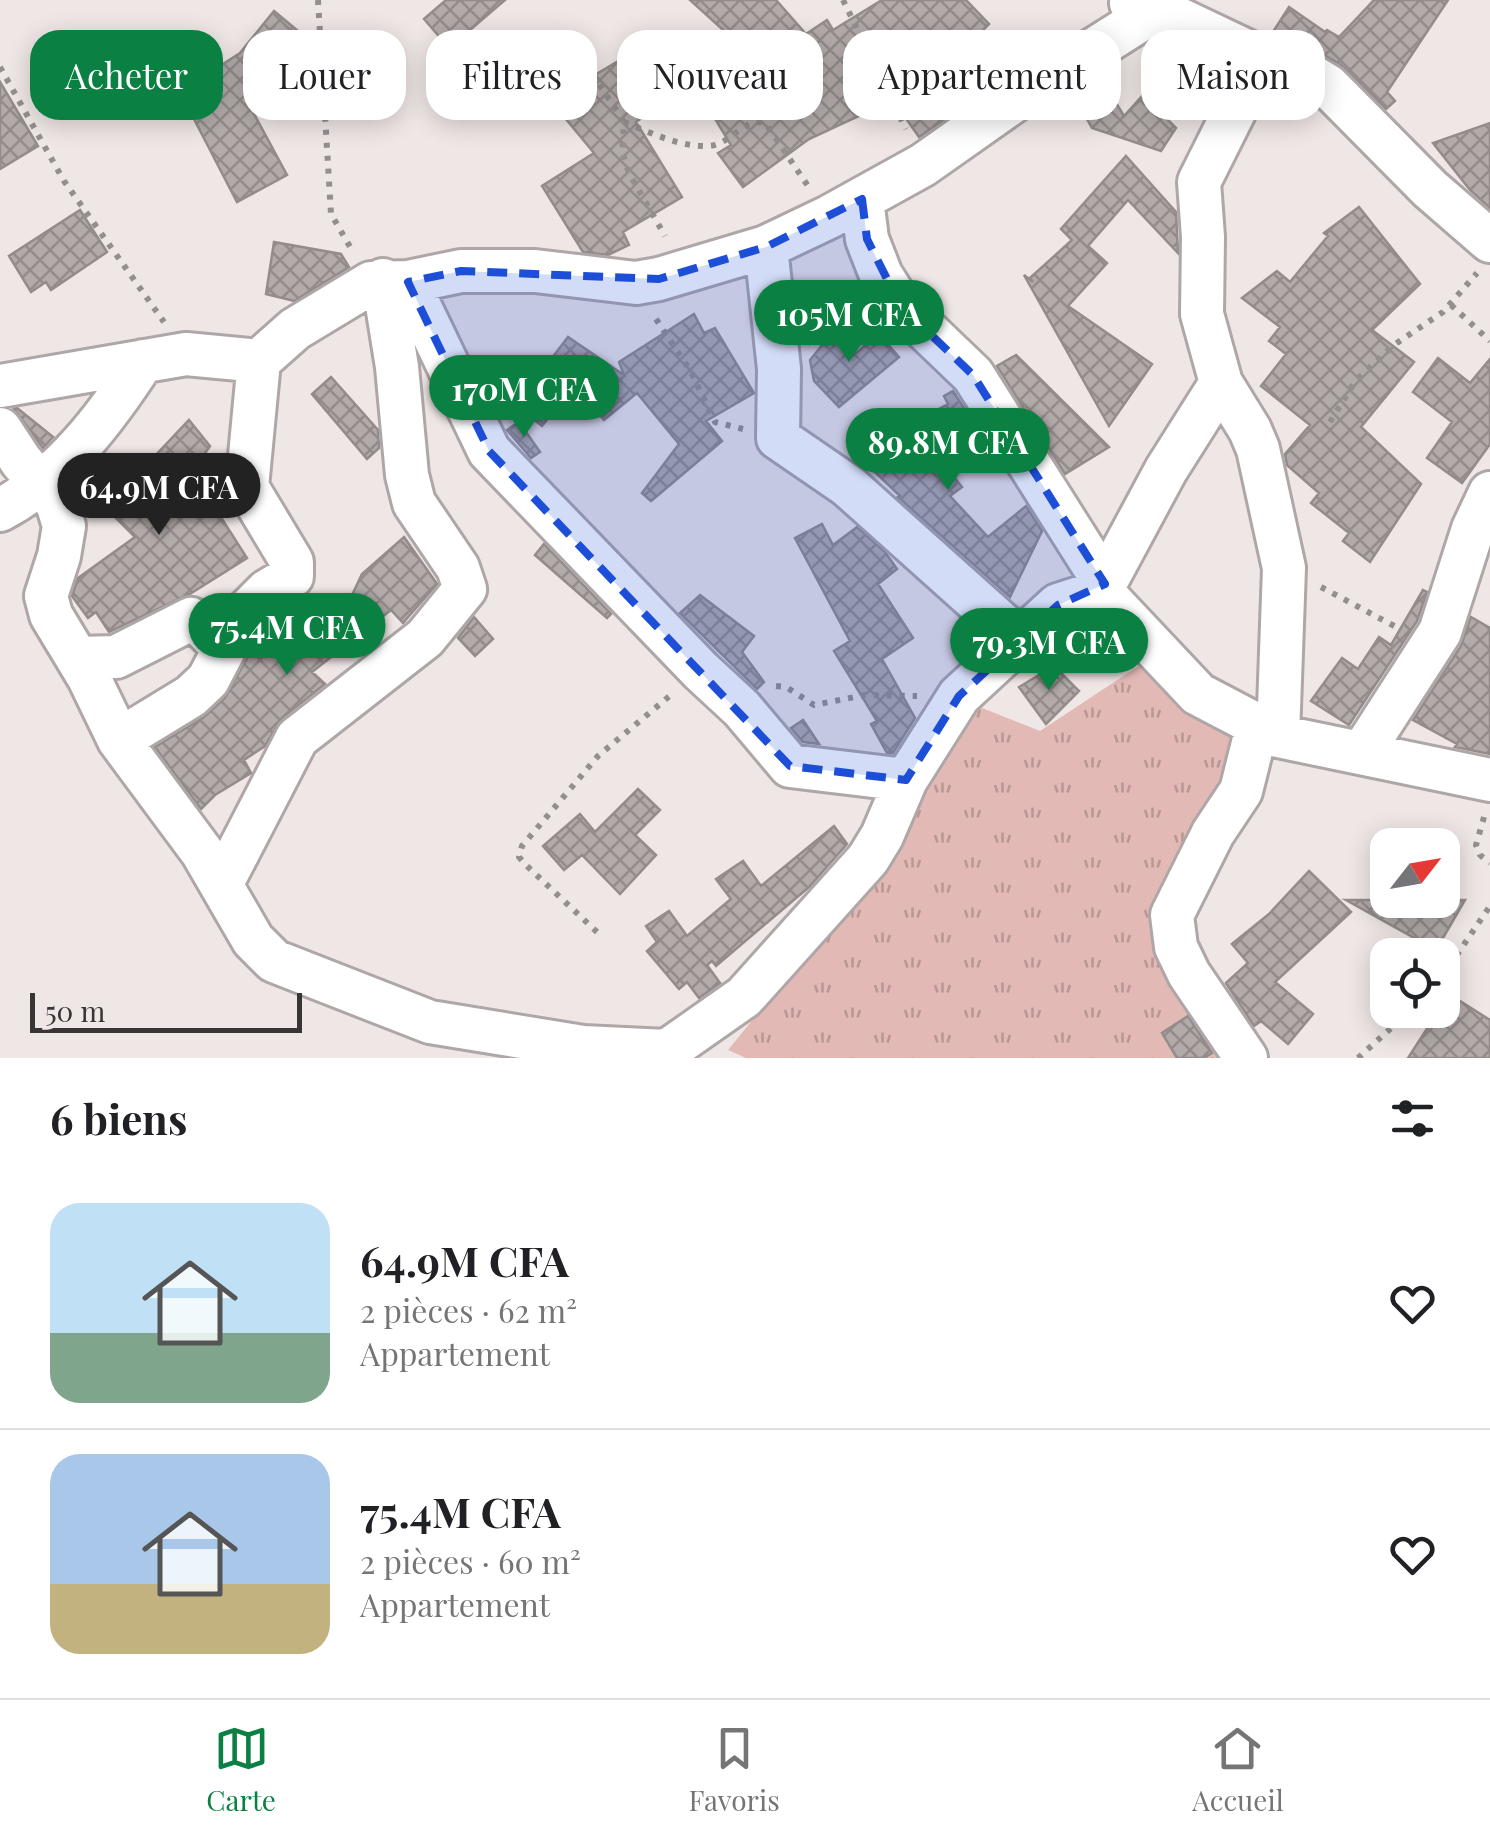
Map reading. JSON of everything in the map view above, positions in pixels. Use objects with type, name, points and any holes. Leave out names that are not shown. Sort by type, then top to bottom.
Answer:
[{"type":"street","points":[[120,740],[191,696],[208,680],[242,617],[268,591],[292,576],[292,562],[247,487],[259,361],[295,329],[387,282],[461,271],[516,271],[636,283],[766,247],[923,165],[1028,91],[1136,3],[1197,30]]},
{"type":"street","points":[[1325,84],[1430,189],[1485,255]]},
{"type":"street","points":[[1230,120],[1199,182],[1202,314],[1221,383],[1258,449],[1284,568],[1268,732],[1241,791],[1212,833],[1172,915],[1176,947],[1189,974],[1246,1058]]},
{"type":"street","points":[[845,208],[867,239],[900,305],[973,375],[1103,588],[1198,694],[1268,732],[1490,780]]},
{"type":"street","points":[[766,247],[779,369],[778,438],[848,486],[1020,640]]},
{"type":"street","points":[[387,282],[489,451],[742,709],[790,766],[906,780]]},
{"type":"street","points":[[221,885],[297,738],[425,638],[465,589],[458,568],[414,502],[410,489],[387,282]]},
{"type":"street","points":[[0,386],[186,354],[259,361]]},
{"type":"street","points":[[0,510],[40,484],[96,428],[142,361]]},
{"type":"street","points":[[0,430],[57,503],[64,526],[46,596],[51,615],[120,740],[202,852],[253,940],[274,961],[430,1022],[584,1048],[681,1054],[744,997],[868,859],[906,780],[959,696],[1058,605],[1103,588],[1166,470],[1221,383]]},
{"type":"street","points":[[1362,753],[1440,632],[1490,493]]},
{"type":"street","points":[[78,658],[116,657],[191,619],[224,649]]},
{"type":"path","points":[[318,0],[331,214],[387,282]]},
{"type":"path","points":[[843,0],[923,165]]},
{"type":"path","points":[[0,67],[64,181],[186,354]]},
{"type":"path","points":[[597,81],[624,122],[667,140],[709,146],[720,144],[750,123],[766,124],[845,208]]},
{"type":"path","points":[[624,122],[622,152],[628,173],[685,269]]},
{"type":"path","points":[[1330,422],[1356,380],[1394,345],[1451,305],[1485,255]]},
{"type":"path","points":[[636,283],[670,345],[691,372],[715,422],[778,438]]},
{"type":"path","points":[[1451,305],[1490,341]]},
{"type":"path","points":[[1284,568],[1432,645]]},
{"type":"path","points":[[597,932],[526,866],[519,857],[522,846],[598,756],[701,671]]},
{"type":"path","points":[[742,709],[772,686],[786,687],[814,705],[865,695],[959,696]]},
{"type":"path","points":[[1490,802],[1476,845],[1490,863]]},
{"type":"path","points":[[1460,950],[1490,906]]},
{"type":"path","points":[[1358,1058],[1391,1028]]},
{"type":"highlighted area","points":[[862,199],[867,239],[900,305],[973,375],[1105,584],[1058,605],[959,696],[906,780],[790,766],[489,451],[408,282],[461,271],[659,279],[766,247]]},
{"type":"green space","points":[[1140,665],[1252,730],[1161,920],[1238,1058],[746,1058],[728,1050],[887,855],[967,702],[1040,731]]},
{"type":"building","points":[[446,0],[505,0],[470,30],[433,30],[424,19]]},
{"type":"building","points":[[690,0],[776,0],[802,30],[723,30]]},
{"type":"building","points":[[882,0],[966,0],[989,24],[983,30],[843,30],[843,120],[850,120],[809,139],[743,187],[718,153],[731,145],[716,120],[823,120],[823,30],[812,30],[827,20],[833,30]]},
{"type":"building","points":[[1374,0],[1448,0],[1387,92],[1395,101],[1386,109],[1341,65],[1325,56],[1325,32],[1339,37]]},
{"type":"building","points":[[1289,7],[1322,30],[1274,30]]},
{"type":"building","points":[[274,11],[297,30],[259,30]]},
{"type":"building","points":[[243,49],[243,120],[257,120],[287,175],[237,202],[195,120],[223,120],[223,64]]},
{"type":"building","points":[[617,62],[617,120],[639,120],[636,122],[682,197],[623,232],[629,245],[608,255],[583,252],[542,186],[594,153],[567,120],[597,120],[597,74]]},
{"type":"building","points":[[0,82],[38,146],[0,169]]},
{"type":"building","points":[[1141,97],[1141,120],[1168,120],[1176,128],[1161,151],[1092,128],[1088,120],[1121,120],[1121,111],[1124,116]]},
{"type":"building","points":[[907,120],[943,120],[919,137]]},
{"type":"building","points":[[1490,123],[1490,208],[1470,190],[1433,143]]},
{"type":"building","points":[[1126,156],[1176,212],[1178,253],[1128,200],[1088,246],[1107,263],[1068,306],[1152,364],[1109,426],[1024,275],[1033,282],[1030,278],[1072,240],[1061,229]]},
{"type":"building","points":[[1359,207],[1420,284],[1372,330],[1414,362],[1361,427],[1421,484],[1370,562],[1343,541],[1349,533],[1311,503],[1319,493],[1287,465],[1285,454],[1310,425],[1261,386],[1286,354],[1269,341],[1280,327],[1242,298],[1277,271],[1290,282],[1328,236],[1324,233]]},
{"type":"building","points":[[80,210],[107,252],[51,290],[46,282],[31,292],[9,256]]},
{"type":"building","points":[[274,242],[341,254],[349,267],[294,301],[266,294]]},
{"type":"building","points":[[694,314],[704,333],[715,328],[754,393],[706,421],[722,441],[651,501],[642,493],[679,444],[637,393],[604,420],[575,384],[542,426],[516,405],[568,337],[624,375],[619,362]]},
{"type":"building","points":[[841,322],[854,355],[879,334],[899,357],[839,407],[814,381],[810,360]]},
{"type":"building","points":[[1016,355],[1109,447],[1065,474],[997,366]]},
{"type":"building","points":[[1438,358],[1470,383],[1490,359],[1490,444],[1462,483],[1427,458],[1452,422],[1413,392]]},
{"type":"building","points":[[331,377],[378,430],[379,448],[367,459],[312,394]]},
{"type":"building","points":[[953,391],[976,427],[933,451],[962,487],[950,496],[988,537],[1026,506],[1042,531],[1010,597],[898,497],[851,449],[896,424],[901,429],[948,404],[944,396]]},
{"type":"building","points":[[14,409],[53,437],[43,448]]},
{"type":"building","points":[[189,420],[210,446],[192,472],[247,558],[190,594],[109,632],[96,612],[88,618],[72,596],[78,578],[135,537],[96,498],[124,469],[134,478]]},
{"type":"building","points":[[519,422],[540,452],[531,458],[507,430]]},
{"type":"building","points":[[822,524],[833,545],[857,527],[885,552],[897,569],[878,584],[913,638],[882,659],[915,718],[893,753],[887,753],[871,724],[877,721],[834,651],[850,641],[795,538]]},
{"type":"building","points":[[404,537],[437,584],[403,623],[391,610],[312,672],[325,684],[282,718],[265,746],[244,760],[251,773],[215,795],[201,809],[155,747],[204,717],[225,698],[257,640],[286,622],[289,626],[296,622],[309,644],[344,612],[362,574]]},
{"type":"building","points":[[544,544],[611,614],[607,618],[535,555]]},
{"type":"building","points":[[1423,590],[1427,592],[1417,621],[1349,725],[1311,701],[1342,658],[1358,669],[1379,637],[1391,645]]},
{"type":"building","points":[[700,595],[754,636],[742,652],[764,682],[757,689],[680,613]]},
{"type":"building","points":[[474,617],[493,639],[475,656],[458,638]]},
{"type":"building","points":[[1471,617],[1490,628],[1490,754],[1455,747],[1457,744],[1413,720],[1461,646]]},
{"type":"building","points":[[1054,666],[1079,691],[1046,724],[1019,687]]},
{"type":"building","points":[[803,720],[819,744],[803,742],[791,728]]},
{"type":"building","points":[[638,789],[660,810],[635,835],[656,855],[620,894],[582,855],[564,870],[543,846],[580,814],[595,832]]},
{"type":"building","points":[[834,826],[847,844],[809,887],[716,966],[712,961],[707,965],[720,983],[699,998],[687,982],[679,989],[647,951],[657,942],[646,926],[669,911],[687,936],[731,899],[716,879],[743,861],[761,886]]},
{"type":"building","points":[[1309,871],[1351,912],[1275,982],[1313,1014],[1288,1044],[1261,1021],[1254,1026],[1226,983],[1248,963],[1232,944],[1269,914]]},
{"type":"building","points":[[1346,900],[1370,900],[1370,913]]},
{"type":"building","points":[[1378,918],[1455,918],[1443,938],[1414,938]]},
{"type":"building","points":[[1460,1001],[1490,1020],[1490,1058],[1408,1058],[1427,1028],[1460,1028]]},
{"type":"building","points":[[1188,1016],[1212,1053],[1204,1058],[1177,1058],[1162,1033]]}]
